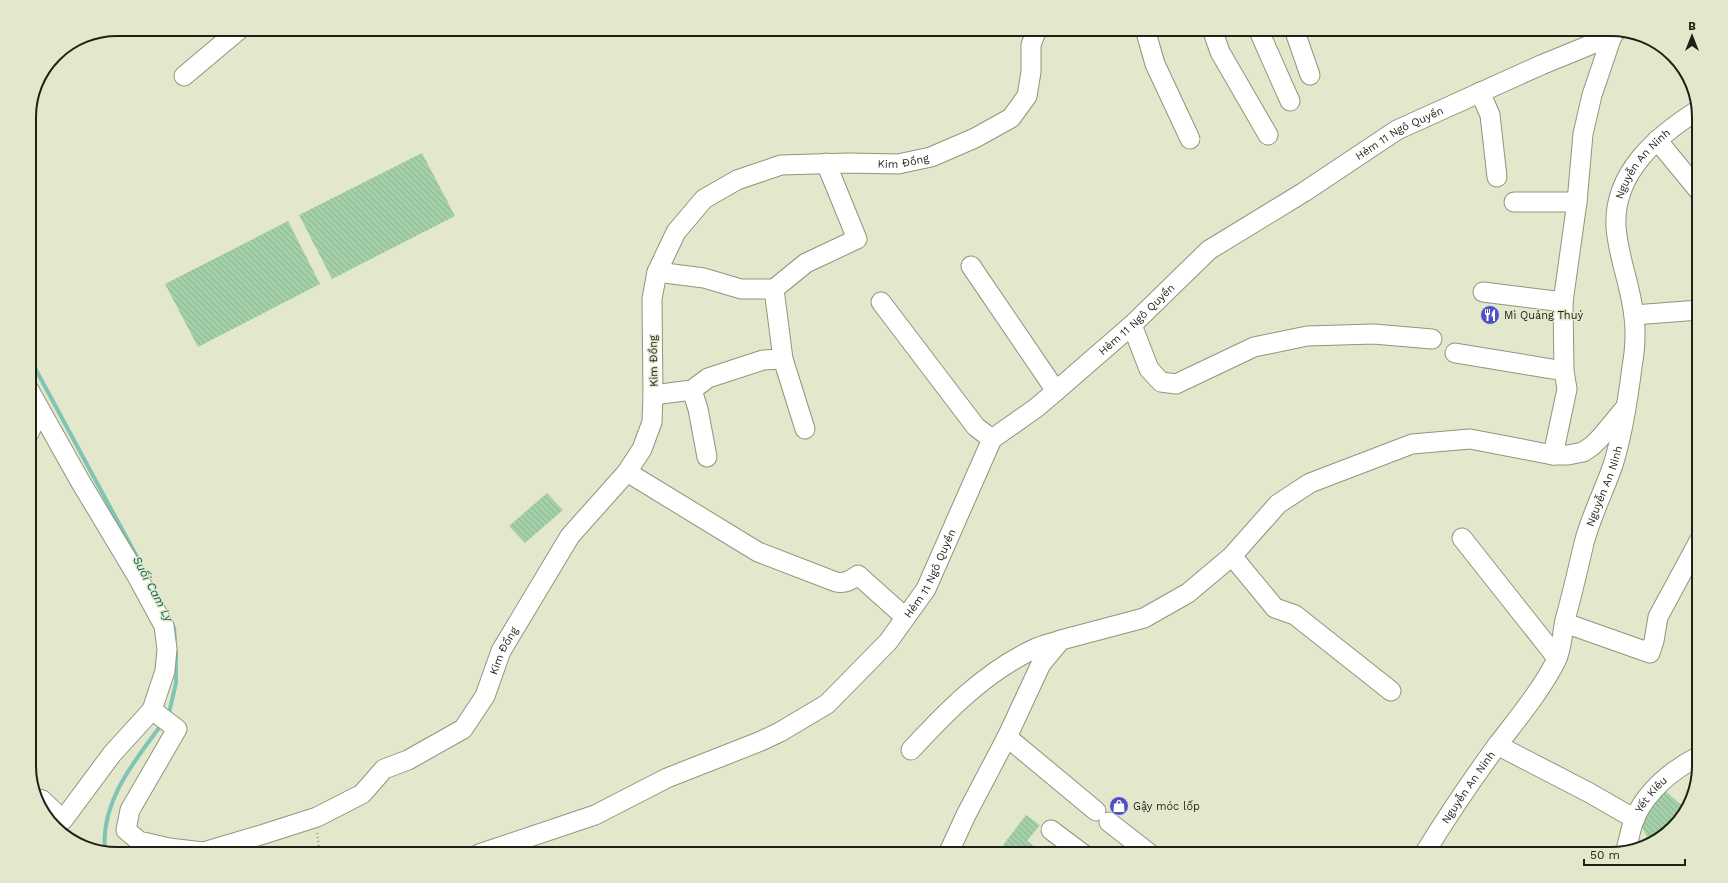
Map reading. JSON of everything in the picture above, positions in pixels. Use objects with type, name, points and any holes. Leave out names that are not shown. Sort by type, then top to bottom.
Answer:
[{"type":"street","points":[[184,76],[232,36]]},
{"type":"street","name":"Kim Đồng","points":[[220,847],[317,817],[362,794],[384,769],[408,760],[463,729],[485,696],[501,651],[570,536],[627,472],[642,449],[652,422],[652,299],[657,272],[676,232],[704,199],[737,180],[781,166],[826,163],[898,164],[931,157],[975,138],[1011,118],[1027,96],[1031,72],[1031,45],[1034,36]]},
{"type":"street","points":[[1147,36],[1155,64],[1190,139]]},
{"type":"street","points":[[1214,36],[1220,52],[1268,135]]},
{"type":"street","points":[[1261,36],[1290,101]]},
{"type":"street","points":[[1296,36],[1310,75]]},
{"type":"street","name":"Hẻm 11 Ngô Quyền","points":[[499,847],[595,815],[667,778],[726,756],[780,732],[826,704],[888,642],[926,589],[992,439],[1036,408],[1132,325],[1209,250],[1304,192],[1397,130],[1607,36]]},
{"type":"street","name":"Hẻm 11 Ngô Quyền","points":[[1553,455],[1567,389],[1564,371],[1563,302],[1577,202],[1583,134],[1592,95],[1613,36]]},
{"type":"street","points":[[1480,92],[1490,115],[1497,177]]},
{"type":"street","name":"Nguyễn An Ninh","points":[[1428,847],[1453,807],[1497,746],[1524,713],[1557,658],[1585,540],[1618,448],[1633,366],[1635,335],[1634,315],[1619,249],[1616,226],[1618,202],[1626,179],[1638,160],[1657,140],[1692,114]]},
{"type":"street","points":[[1657,140],[1692,182]]},
{"type":"street","points":[[657,272],[704,278],[741,290],[774,289],[806,263],[857,239],[826,163]]},
{"type":"street","points":[[1514,202],[1577,202]]},
{"type":"street","points":[[971,266],[1056,391]]},
{"type":"street","points":[[774,289],[783,359],[805,429]]},
{"type":"street","points":[[1483,292],[1563,302]]},
{"type":"street","points":[[881,302],[976,427],[992,439]]},
{"type":"street","points":[[1634,315],[1692,311]]},
{"type":"street","points":[[1132,325],[1149,369],[1162,382],[1176,384],[1254,347],[1307,336],[1374,334],[1432,339]]},
{"type":"street","points":[[1455,353],[1564,371]]},
{"type":"street","points":[[653,395],[692,390],[708,378],[763,360],[783,359]]},
{"type":"street","points":[[692,390],[698,409],[707,457]]},
{"type":"street","points":[[36,403],[80,481],[137,576],[164,626],[167,649],[165,671],[152,710],[112,754],[63,820],[44,802]]},
{"type":"street","points":[[911,750],[948,710],[970,691],[1009,662],[1036,648],[1144,618],[1188,593],[1232,556],[1278,504],[1310,483],[1412,444],[1470,439],[1553,455],[1568,455],[1583,452],[1592,446],[1625,408]]},
{"type":"street","points":[[36,418],[40,410]]},
{"type":"street","points":[[627,472],[758,552],[836,582],[848,582],[858,575],[905,617]]},
{"type":"street","points":[[1462,538],[1557,658]]},
{"type":"street","points":[[1565,623],[1650,653],[1654,641],[1658,617],[1692,554]]},
{"type":"street","points":[[1232,556],[1275,608],[1295,615],[1391,691]]},
{"type":"street","points":[[951,847],[966,815],[1007,737],[1041,664],[1061,640]]},
{"type":"street","name":"Kim Đồng","points":[[152,710],[177,729],[130,810],[126,830],[139,841],[165,847]]},
{"type":"street","points":[[1007,737],[1141,847]]},
{"type":"street","points":[[1497,746],[1588,792],[1635,819]]},
{"type":"street","name":"Yết Kiêu","points":[[1628,845],[1635,819],[1648,797],[1660,781],[1678,767],[1692,760]]},
{"type":"street","points":[[1051,830],[1074,847]]},
{"type":"path","points":[[317,817],[319,847]]},
{"type":"building","points":[[422,153],[455,216],[332,279],[299,215]]},
{"type":"building","points":[[288,221],[320,284],[198,347],[165,284]]},
{"type":"building","points":[[547,493],[563,510],[525,543],[509,526]]},
{"type":"building","points":[[1662,788],[1682,805],[1664,827],[1648,838],[1639,822]]},
{"type":"building","points":[[1026,815],[1040,825],[1027,841],[1034,846],[1033,847],[1006,847],[1003,845]]},
{"type":"waterway","name":"Suối Cam Ly","points":[[36,370],[137,557]]},
{"type":"waterway","name":"Suối Cam Ly","points":[[172,623],[175,640]]},
{"type":"waterway","name":"Suối Cam Ly","points":[[168,717],[176,683],[176,651]]},
{"type":"waterway","name":"Suối Cam Ly","points":[[105,846],[105,833],[108,816],[114,799],[131,767],[162,724]]},
{"type":"place","name":"Mì Quảng Thuý","points":[[1490,315]]},
{"type":"place","name":"Gậy móc lốp","points":[[1119,806]]}]
